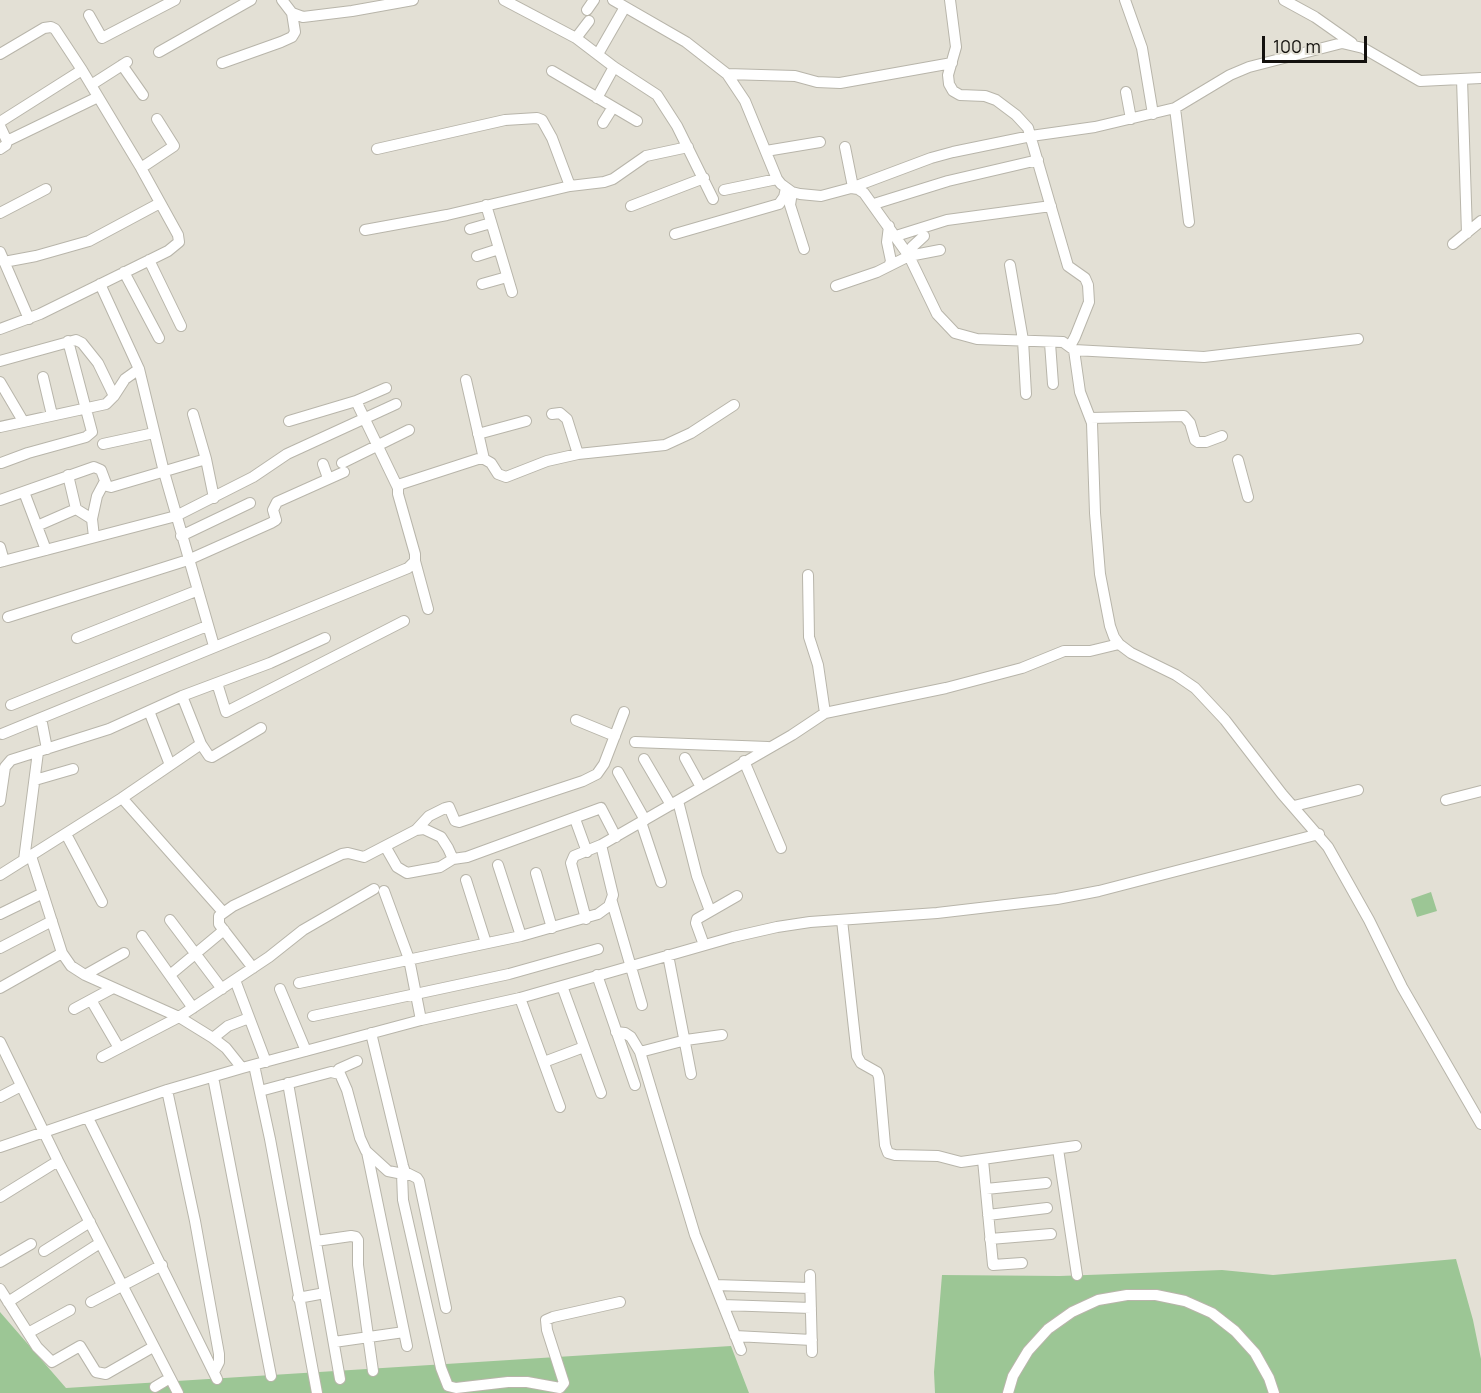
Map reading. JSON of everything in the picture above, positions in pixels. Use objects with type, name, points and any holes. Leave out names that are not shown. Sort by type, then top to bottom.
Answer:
[{"type":"street","points":[[89,15],[102,38],[175,0]]},
{"type":"street","points":[[159,52],[251,0]]},
{"type":"street","points":[[222,63],[292,37],[295,32],[292,13],[282,0]]},
{"type":"street","points":[[292,13],[303,17],[314,16],[413,0]]},
{"type":"street","points":[[504,0],[576,38],[614,67],[657,95],[670,113],[713,199]]},
{"type":"street","points":[[576,38],[594,0]]},
{"type":"street","points":[[613,0],[686,42],[727,74],[745,101],[777,179],[789,190],[820,196],[852,188],[931,158],[1032,136],[1095,127],[1175,108],[1230,75],[1249,67],[1332,45],[1342,43],[1355,45]]},
{"type":"street","points":[[950,0],[956,47],[948,75],[953,91],[960,95],[985,96],[996,100],[1024,123],[1032,136],[1068,266],[1085,278],[1088,285],[1089,302],[1072,348],[1080,392],[1092,423],[1100,574],[1110,626],[1119,644],[1195,688],[1226,720],[1275,784],[1319,834],[1349,883],[1402,987],[1481,1124]]},
{"type":"street","points":[[1125,0],[1142,48],[1153,114]]},
{"type":"street","points":[[1284,0],[1415,80],[1425,82],[1481,78]]},
{"type":"street","points":[[598,54],[625,7]]},
{"type":"street","points":[[0,54],[44,28],[51,27],[59,34],[141,168],[178,235],[179,242],[168,251],[29,320],[0,329]]},
{"type":"street","points":[[727,74],[795,76],[817,82],[840,83],[952,63]]},
{"type":"street","points":[[91,85],[125,64],[143,95]]},
{"type":"street","points":[[597,98],[614,67]]},
{"type":"street","points":[[82,70],[0,124],[3,145],[98,97]]},
{"type":"street","points":[[552,71],[637,121]]},
{"type":"street","points":[[1462,79],[1467,233]]},
{"type":"street","points":[[1126,92],[1131,119]]},
{"type":"street","points":[[603,123],[613,107]]},
{"type":"street","points":[[1175,108],[1189,222]]},
{"type":"street","points":[[377,149],[506,120],[537,118],[542,120],[552,138],[570,186]]},
{"type":"street","points":[[141,168],[174,146],[157,119]]},
{"type":"street","points":[[766,151],[820,142]]},
{"type":"street","points":[[365,230],[447,215],[570,186],[604,182],[613,179],[646,156],[688,147]]},
{"type":"street","points":[[845,147],[852,188]]},
{"type":"street","points":[[873,204],[948,181],[1038,160]]},
{"type":"street","points":[[631,206],[704,178]]},
{"type":"street","points":[[724,190],[777,179]]},
{"type":"street","points":[[852,188],[864,193],[889,226],[909,256],[937,314],[955,333],[977,339],[1042,340],[1050,343],[1063,342],[1072,348],[1204,357],[1358,339]]},
{"type":"street","points":[[0,213],[46,189]]},
{"type":"street","points":[[675,234],[779,204],[789,190]]},
{"type":"street","points":[[789,190],[790,205],[804,249]]},
{"type":"street","points":[[29,320],[2,257],[36,256],[89,241],[160,203]]},
{"type":"street","points":[[486,206],[512,292]]},
{"type":"street","points":[[896,236],[947,220],[1051,206]]},
{"type":"street","points":[[1453,244],[1481,221]]},
{"type":"street","points":[[470,229],[491,223]]},
{"type":"street","points":[[889,226],[887,242],[891,261],[889,266]]},
{"type":"street","points":[[909,256],[912,247],[924,236]]},
{"type":"street","points":[[477,256],[499,249]]},
{"type":"street","points":[[836,286],[909,256],[940,250]]},
{"type":"street","points":[[149,260],[182,326]]},
{"type":"street","points":[[1010,265],[1023,340],[1026,394]]},
{"type":"street","points":[[124,272],[159,338]]},
{"type":"street","points":[[482,284],[507,277]]},
{"type":"street","points":[[100,284],[139,369],[181,536],[214,646]]},
{"type":"street","points":[[0,361],[76,340],[82,343],[98,363],[114,396]]},
{"type":"street","points":[[1,463],[90,435],[92,428],[68,341]]},
{"type":"street","points":[[1050,343],[1053,384]]},
{"type":"street","points":[[0,427],[106,404],[125,379],[139,369]]},
{"type":"street","points":[[44,377],[52,415]]},
{"type":"street","points":[[466,380],[484,459]]},
{"type":"street","points":[[0,382],[5,401],[22,421]]},
{"type":"street","points":[[289,421],[356,401],[386,388]]},
{"type":"street","points":[[356,401],[398,489],[428,609]]},
{"type":"street","points":[[0,547],[2,561],[176,516],[253,477],[287,453],[396,404]]},
{"type":"street","points":[[398,489],[401,484],[470,461],[484,459],[492,463],[502,477],[506,477],[547,461],[578,454],[665,445],[691,433],[734,405]]},
{"type":"street","points":[[552,414],[560,413],[567,419],[578,454]]},
{"type":"street","points":[[193,414],[214,498]]},
{"type":"street","points":[[1090,418],[1184,416],[1190,423],[1195,440],[1198,442],[1206,442],[1222,436]]},
{"type":"street","points":[[478,434],[526,421]]},
{"type":"street","points":[[8,617],[188,560],[271,523],[276,520],[273,510],[277,502],[328,478],[377,446],[409,430]]},
{"type":"street","points":[[103,444],[154,433]]},
{"type":"street","points":[[0,500],[86,468],[98,467],[104,474],[107,486],[111,487],[206,459]]},
{"type":"street","points":[[1239,460],[1248,497]]},
{"type":"street","points":[[323,464],[328,478]]},
{"type":"street","points":[[68,476],[76,509],[92,519]]},
{"type":"street","points":[[94,537],[92,519],[97,496],[105,481]]},
{"type":"street","points":[[24,492],[46,549]]},
{"type":"street","points":[[181,536],[250,502]]},
{"type":"street","points":[[37,526],[76,509]]},
{"type":"street","points":[[2,734],[408,568],[415,561]]},
{"type":"street","points":[[808,575],[809,637],[818,665],[825,713]]},
{"type":"street","points":[[77,638],[196,591]]},
{"type":"street","points":[[217,683],[226,712],[404,621]]},
{"type":"street","points":[[11,705],[207,626]]},
{"type":"street","points":[[0,801],[7,763],[109,729],[182,696],[270,663],[325,638]]},
{"type":"street","points":[[585,919],[571,863],[574,856],[616,837],[792,735],[825,713],[946,688],[1000,674],[1064,651],[1090,651],[1119,644]]},
{"type":"street","points":[[182,696],[208,756],[213,757],[261,728]]},
{"type":"street","points":[[149,711],[170,765]]},
{"type":"street","points":[[253,968],[218,920],[222,912],[342,854],[348,853],[364,857],[416,830],[429,816],[445,808],[449,807],[456,821],[459,822],[591,778],[601,770],[624,712]]},
{"type":"street","points":[[41,718],[43,751],[35,780],[28,858],[43,893],[62,953],[71,966],[85,975],[179,1017],[213,1038],[226,1048],[242,1068]]},
{"type":"street","points":[[576,720],[615,736]]},
{"type":"street","points":[[635,742],[768,747]]},
{"type":"street","points":[[0,875],[122,798],[201,744]]},
{"type":"street","points":[[685,758],[701,787]]},
{"type":"street","points":[[644,759],[674,803],[697,876],[711,911]]},
{"type":"street","points":[[744,761],[781,848]]},
{"type":"street","points":[[35,780],[73,769]]},
{"type":"street","points":[[618,772],[643,821],[661,882]]},
{"type":"street","points":[[1294,806],[1358,790]]},
{"type":"street","points":[[1446,800],[1481,791]]},
{"type":"street","points":[[122,798],[222,912]]},
{"type":"street","points":[[385,846],[397,867],[407,873],[440,867],[453,859],[467,857],[601,808],[616,837]]},
{"type":"street","points":[[575,819],[587,852]]},
{"type":"street","points":[[416,830],[424,829],[441,837],[453,859]]},
{"type":"street","points":[[66,834],[102,902]]},
{"type":"street","points":[[0,1147],[168,1090],[242,1068],[421,1020],[520,998],[704,945],[777,927],[1057,900],[1319,834]]},
{"type":"street","points":[[601,845],[613,895],[612,902],[642,1005]]},
{"type":"street","points":[[498,865],[521,936]]},
{"type":"street","points":[[536,873],[552,928]]},
{"type":"street","points":[[466,880],[486,943]]},
{"type":"street","points":[[102,1057],[179,1017],[253,968],[303,930],[379,890],[409,959],[421,1020]]},
{"type":"street","points":[[0,914],[43,893]]},
{"type":"street","points":[[704,945],[696,923],[697,919],[737,896]]},
{"type":"street","points":[[299,983],[552,928],[603,912],[612,902]]},
{"type":"street","points":[[170,920],[222,989]]},
{"type":"street","points":[[842,920],[857,1056],[861,1063],[877,1072],[879,1077],[886,1150],[891,1155],[938,1156],[961,1162],[1076,1146]]},
{"type":"street","points":[[0,948],[52,921]]},
{"type":"street","points":[[170,975],[224,930]]},
{"type":"street","points":[[142,936],[193,1008]]},
{"type":"street","points":[[313,1016],[543,966],[598,949]]},
{"type":"street","points":[[0,988],[62,953]]},
{"type":"street","points":[[85,975],[124,953]]},
{"type":"street","points":[[668,955],[691,1074]]},
{"type":"street","points":[[597,975],[634,1085]]},
{"type":"street","points":[[235,980],[266,1062]]},
{"type":"street","points":[[562,986],[601,1093]]},
{"type":"street","points":[[74,1009],[113,987]]},
{"type":"street","points":[[280,989],[306,1051]]},
{"type":"street","points":[[520,998],[560,1107]]},
{"type":"street","points":[[91,1000],[119,1048]]},
{"type":"street","points":[[213,1038],[228,1026],[249,1018]]},
{"type":"street","points":[[616,1032],[625,1033],[631,1037],[640,1052],[687,1211],[741,1350]]},
{"type":"street","points":[[371,1033],[405,1174],[403,1200],[441,1368],[448,1386],[456,1388],[526,1382],[560,1388],[564,1383],[546,1320],[620,1302]]},
{"type":"street","points":[[640,1052],[686,1040],[722,1035]]},
{"type":"street","points":[[0,1042],[3,1057],[21,1086],[177,1393]]},
{"type":"street","points":[[544,1062],[584,1047]]},
{"type":"street","points":[[260,1091],[337,1072],[357,1061]]},
{"type":"street","points":[[254,1065],[316,1393]]},
{"type":"street","points":[[337,1072],[344,1080],[360,1138],[366,1151],[407,1346]]},
{"type":"street","points":[[213,1077],[271,1376]]},
{"type":"street","points":[[288,1083],[340,1379]]},
{"type":"street","points":[[0,1096],[21,1086]]},
{"type":"street","points":[[88,1118],[216,1375],[219,1354],[168,1090]]},
{"type":"street","points":[[1058,1149],[1077,1275]]},
{"type":"street","points":[[366,1151],[388,1171],[405,1174],[419,1181],[446,1308]]},
{"type":"street","points":[[983,1160],[993,1265],[1022,1263]]},
{"type":"street","points":[[0,1197],[58,1161]]},
{"type":"street","points":[[986,1189],[1046,1183]]},
{"type":"street","points":[[988,1215],[1047,1208]]},
{"type":"street","points":[[44,1251],[90,1222]]},
{"type":"street","points":[[990,1239],[1051,1234]]},
{"type":"street","points":[[316,1241],[351,1236],[358,1240],[358,1264],[373,1371]]},
{"type":"street","points":[[8,1302],[100,1243]]},
{"type":"street","points":[[0,1262],[31,1244]]},
{"type":"street","points":[[91,1302],[162,1265]]},
{"type":"street","points":[[810,1275],[812,1352]]},
{"type":"street","points":[[715,1285],[810,1288]]},
{"type":"street","points":[[0,1289],[42,1353],[52,1362],[80,1346],[93,1368],[101,1374],[111,1372],[153,1347]]},
{"type":"street","points":[[298,1298],[325,1293]]},
{"type":"street","points":[[1008,1393],[1013,1376],[1028,1351],[1048,1329],[1072,1312],[1098,1300],[1127,1294],[1156,1295],[1185,1301],[1212,1313],[1235,1331],[1255,1353],[1269,1378],[1274,1393]]},
{"type":"street","points":[[723,1305],[811,1308]]},
{"type":"street","points":[[28,1333],[70,1310]]},
{"type":"street","points":[[334,1342],[404,1332]]},
{"type":"street","points":[[735,1336],[812,1340]]},
{"type":"street","points":[[156,1387],[170,1378]]},
{"type":"green space","points":[[1431,892],[1437,911],[1417,917],[1411,899]]},
{"type":"green space","points":[[1456,1259],[1481,1359],[1481,1393],[935,1393],[934,1372],[942,1275],[1060,1276],[1222,1270],[1273,1275]]},
{"type":"green space","points":[[0,1312],[66,1388],[731,1346],[749,1393],[0,1393]]}]
